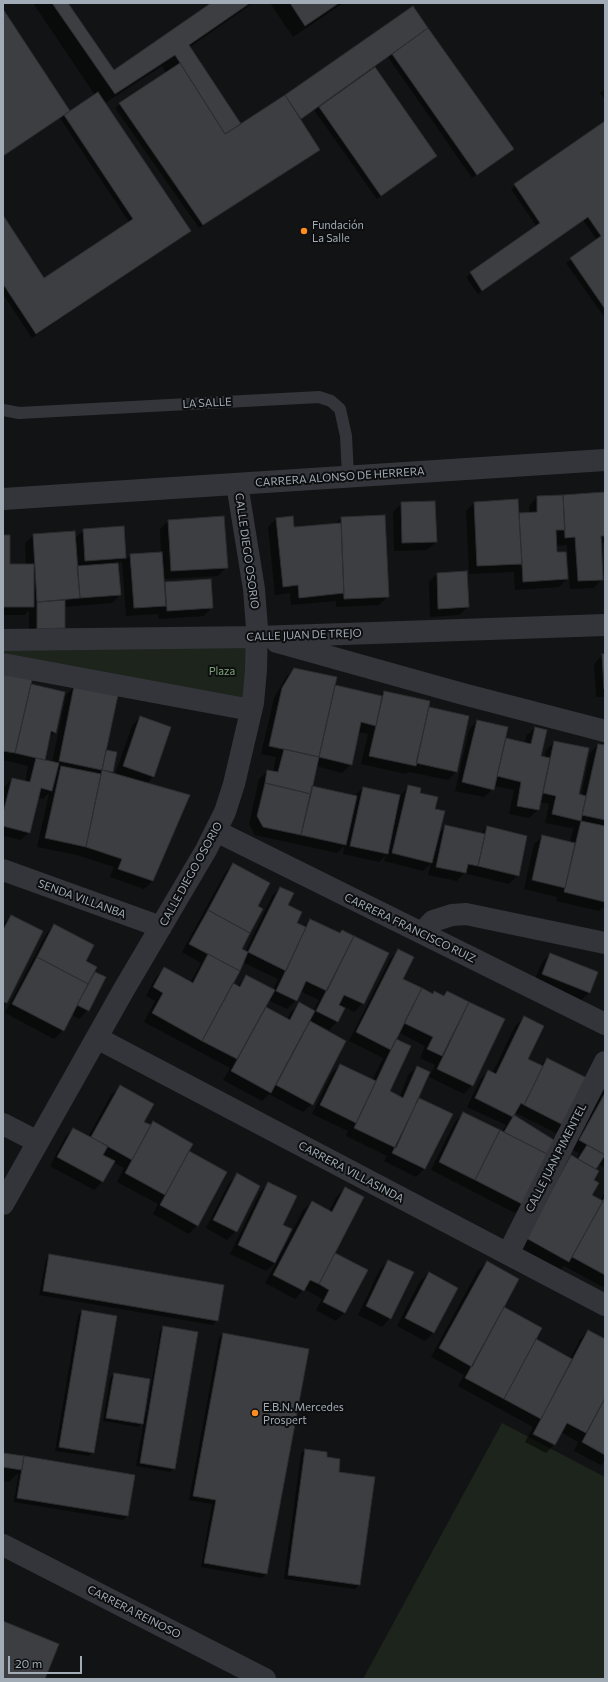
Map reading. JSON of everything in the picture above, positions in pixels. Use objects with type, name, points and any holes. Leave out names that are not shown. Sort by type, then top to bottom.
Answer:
[{"type":"street","name":"CARRERA ALONSO DE HERRERA","points":[[3,499],[605,460]]},
{"type":"street","name":"CALLE DIEGO OSORIO","points":[[3,1204],[11,1172],[38,1142],[206,850],[225,812],[234,784],[251,710],[256,670],[254,589],[238,484]]},
{"type":"street","name":"CALLE JUAN DE TREJO","points":[[3,640],[256,637],[605,625]]},
{"type":"street","points":[[256,637],[463,694],[605,731]]},
{"type":"street","points":[[3,664],[251,710]]},
{"type":"street","name":"CARRERA FRANCISCO RUIZ","points":[[216,831],[605,1024]]},
{"type":"street","name":"SENDA VILLANBA","points":[[3,870],[161,927]]},
{"type":"street","points":[[422,933],[432,921],[452,915],[466,914],[605,943]]},
{"type":"street","name":"CARRERA VILLASINDA","points":[[97,1038],[605,1305]]},
{"type":"street","name":"CALLE JUAN PIMENTEL","points":[[508,1254],[605,1062]]},
{"type":"street","points":[[3,1124],[38,1142]]},
{"type":"street","name":"CARRERA REINOSO","points":[[3,1545],[240,1673],[265,1679]]},
{"type":"lane","name":"LA SALLE","points":[[3,410],[19,413],[319,397],[331,401],[340,409],[346,436],[348,476]]},
{"type":"green space","name":"Plaza","points":[[257,637],[253,703],[3,658],[3,643]]},
{"type":"green space","points":[[502,1423],[605,1477],[605,1679],[363,1679]]},
{"type":"building","points":[[52,3],[68,3],[114,70],[211,3],[250,3],[189,45],[241,124],[225,134],[175,55],[115,94]]},
{"type":"building","points":[[290,3],[339,3],[305,26]]},
{"type":"building","points":[[413,6],[428,28],[301,119],[285,95]]},
{"type":"building","points":[[3,9],[70,111],[3,156]]},
{"type":"building","points":[[428,28],[514,149],[477,175],[392,54]]},
{"type":"building","points":[[180,63],[225,134],[285,95],[320,150],[203,225],[119,103]]},
{"type":"building","points":[[375,67],[437,156],[381,196],[319,107]]},
{"type":"building","points":[[98,92],[191,231],[36,334],[3,284],[3,215],[44,278],[133,219],[64,115]]},
{"type":"building","points":[[605,121],[605,309],[570,258],[601,236],[588,217],[482,291],[470,272],[540,223],[514,184]]},
{"type":"building","points":[[605,492],[605,536],[601,536],[603,580],[578,581],[575,537],[565,538],[563,495]]},
{"type":"building","points":[[563,495],[565,530],[556,530],[557,552],[566,552],[568,579],[523,582],[519,513],[537,512],[537,496]]},
{"type":"building","points":[[518,499],[522,564],[477,566],[474,502]]},
{"type":"building","points":[[435,501],[437,542],[402,543],[401,502]]},
{"type":"building","points":[[385,515],[389,597],[344,599],[341,517]]},
{"type":"building","points":[[224,516],[228,568],[171,571],[168,520]]},
{"type":"building","points":[[293,516],[294,527],[341,523],[344,593],[299,598],[298,585],[283,587],[276,518]]},
{"type":"building","points":[[124,526],[126,558],[85,561],[83,529]]},
{"type":"building","points":[[75,531],[80,598],[37,602],[33,534]]},
{"type":"building","points":[[3,535],[10,535],[10,564],[34,564],[34,607],[3,607]]},
{"type":"building","points":[[162,552],[166,606],[134,608],[130,554]]},
{"type":"building","points":[[118,563],[121,595],[80,598],[77,566]]},
{"type":"building","points":[[467,571],[469,607],[438,609],[437,573]]},
{"type":"building","points":[[211,579],[213,608],[167,611],[165,582]]},
{"type":"building","points":[[65,600],[65,628],[37,629],[37,602]]},
{"type":"building","points":[[602,654],[605,654],[605,689],[604,689]]},
{"type":"building","points":[[294,668],[337,677],[319,757],[269,746],[282,688]]},
{"type":"building","points":[[3,670],[33,676],[15,753],[3,751]]},
{"type":"building","points":[[31,684],[65,692],[56,733],[51,731],[45,760],[15,753]]},
{"type":"building","points":[[335,685],[382,696],[376,726],[361,722],[352,765],[319,757]]},
{"type":"building","points":[[74,686],[118,695],[102,770],[59,761]]},
{"type":"building","points":[[384,691],[430,701],[416,766],[369,756]]},
{"type":"building","points":[[429,707],[469,716],[457,772],[416,763]]},
{"type":"building","points":[[140,716],[171,727],[154,777],[123,766]]},
{"type":"building","points":[[477,720],[508,727],[494,790],[462,782]]},
{"type":"building","points":[[535,727],[547,730],[541,756],[550,758],[539,810],[517,806],[521,782],[497,776],[506,738],[531,744]]},
{"type":"building","points":[[554,741],[589,748],[579,794],[586,796],[581,821],[552,814],[556,796],[543,793]]},
{"type":"building","points":[[598,744],[605,745],[605,820],[582,815]]},
{"type":"building","points":[[284,749],[319,757],[311,794],[265,783],[267,770],[278,772]]},
{"type":"building","points":[[106,750],[117,752],[113,772],[102,770]]},
{"type":"building","points":[[36,758],[59,763],[52,791],[41,788],[30,833],[3,826],[3,813],[12,778],[30,782]]},
{"type":"building","points":[[61,766],[101,774],[86,847],[45,838]]},
{"type":"building","points":[[102,770],[190,795],[153,881],[118,869],[122,859],[86,847]]},
{"type":"building","points":[[265,783],[311,794],[301,835],[263,827],[257,816]]},
{"type":"building","points":[[408,785],[421,788],[420,793],[438,797],[435,809],[445,811],[432,863],[392,853]]},
{"type":"building","points":[[312,786],[357,796],[346,845],[301,835]]},
{"type":"building","points":[[363,787],[400,795],[388,854],[350,846]]},
{"type":"building","points":[[581,821],[605,826],[605,902],[564,892]]},
{"type":"building","points":[[445,825],[485,834],[478,866],[468,864],[466,873],[436,867]]},
{"type":"building","points":[[487,826],[527,836],[519,876],[478,866]]},
{"type":"building","points":[[542,835],[575,843],[565,888],[532,880]]},
{"type":"building","points":[[233,863],[270,883],[258,906],[263,909],[250,933],[208,910]]},
{"type":"building","points":[[280,887],[294,893],[288,905],[302,912],[297,923],[306,927],[286,971],[248,952]]},
{"type":"building","points":[[208,910],[250,933],[242,949],[248,952],[240,971],[189,944]]},
{"type":"building","points":[[11,915],[43,931],[7,1003],[3,1002],[3,930]]},
{"type":"building","points":[[310,919],[340,933],[342,930],[354,936],[327,991],[306,981],[297,1001],[276,991]]},
{"type":"building","points":[[54,924],[94,945],[86,961],[97,967],[88,984],[37,957]]},
{"type":"building","points":[[354,936],[389,953],[364,1004],[344,995],[339,1005],[345,1008],[338,1022],[316,1011]]},
{"type":"building","points":[[398,949],[414,957],[403,979],[422,988],[391,1050],[356,1032]]},
{"type":"building","points":[[550,953],[598,972],[590,993],[542,974]]},
{"type":"building","points":[[208,954],[240,971],[202,1041],[152,1013],[163,993],[153,987],[164,967],[193,983]]},
{"type":"building","points":[[37,957],[88,984],[64,1031],[12,1004]]},
{"type":"building","points":[[95,972],[106,977],[89,1011],[77,1005]]},
{"type":"building","points":[[246,975],[275,990],[237,1059],[202,1041],[233,983],[240,987]]},
{"type":"building","points":[[422,988],[433,994],[434,991],[444,996],[447,991],[469,1002],[442,1056],[427,1049],[433,1037],[404,1023]]},
{"type":"building","points":[[299,1002],[315,1011],[271,1093],[231,1071],[266,1007],[290,1020]]},
{"type":"building","points":[[469,1002],[505,1019],[473,1086],[437,1069]]},
{"type":"building","points":[[524,1016],[544,1026],[528,1059],[543,1066],[524,1105],[521,1103],[513,1117],[475,1098],[488,1070],[496,1074]]},
{"type":"building","points":[[310,1021],[346,1041],[313,1105],[276,1085]]},
{"type":"building","points":[[396,1039],[411,1046],[390,1091],[403,1098],[417,1066],[430,1072],[396,1148],[354,1128]]},
{"type":"building","points":[[547,1058],[589,1079],[565,1126],[524,1105]]},
{"type":"building","points":[[340,1064],[376,1081],[356,1123],[320,1105]]},
{"type":"building","points":[[120,1085],[154,1104],[144,1122],[151,1125],[132,1160],[91,1137]]},
{"type":"building","points":[[605,1093],[605,1155],[579,1140]]},
{"type":"building","points":[[419,1098],[453,1114],[425,1169],[392,1153]]},
{"type":"building","points":[[463,1112],[500,1130],[475,1180],[439,1162]]},
{"type":"building","points":[[514,1115],[557,1142],[549,1155],[504,1132]]},
{"type":"building","points":[[153,1121],[193,1144],[165,1195],[125,1173]]},
{"type":"building","points":[[73,1128],[108,1146],[103,1155],[115,1161],[103,1182],[57,1157]]},
{"type":"building","points":[[500,1130],[549,1155],[524,1205],[475,1180]]},
{"type":"building","points":[[587,1145],[605,1155],[596,1169],[578,1159]]},
{"type":"building","points":[[189,1151],[227,1172],[198,1226],[160,1205]]},
{"type":"building","points":[[571,1155],[599,1171],[594,1180],[599,1183],[592,1195],[603,1201],[569,1262],[526,1238]]},
{"type":"building","points":[[237,1173],[260,1186],[237,1232],[213,1220]]},
{"type":"building","points":[[268,1182],[297,1196],[283,1225],[292,1229],[275,1263],[238,1245]]},
{"type":"building","points":[[345,1187],[364,1197],[319,1284],[310,1280],[304,1291],[273,1275],[312,1201],[332,1212]]},
{"type":"building","points":[[605,1197],[605,1275],[572,1257]]},
{"type":"building","points":[[335,1253],[368,1270],[345,1313],[323,1302],[329,1290],[319,1284]]},
{"type":"building","points":[[49,1254],[224,1285],[218,1321],[43,1291]]},
{"type":"building","points":[[388,1260],[414,1272],[391,1319],[366,1306]]},
{"type":"building","points":[[487,1261],[519,1279],[472,1367],[439,1348]]},
{"type":"building","points":[[429,1272],[458,1288],[434,1333],[405,1318]]},
{"type":"building","points":[[504,1307],[542,1328],[504,1399],[465,1378]]},
{"type":"building","points":[[82,1310],[117,1316],[94,1453],[59,1447]]},
{"type":"building","points":[[163,1326],[198,1332],[175,1469],[140,1463]]},
{"type":"building","points":[[588,1330],[605,1339],[605,1398],[586,1433],[567,1423],[555,1445],[533,1434]]},
{"type":"building","points":[[223,1333],[309,1349],[267,1574],[204,1563],[216,1500],[193,1496]]},
{"type":"building","points":[[536,1339],[572,1359],[541,1419],[504,1399]]},
{"type":"building","points":[[114,1373],[150,1379],[143,1424],[106,1418]]},
{"type":"building","points":[[605,1398],[605,1455],[582,1442]]},
{"type":"building","points":[[305,1449],[327,1452],[327,1457],[340,1459],[339,1472],[375,1477],[360,1585],[288,1575]]},
{"type":"building","points":[[3,1453],[24,1456],[22,1470],[3,1467]]},
{"type":"building","points":[[24,1456],[135,1475],[128,1516],[17,1498]]},
{"type":"building","points":[[3,1621],[59,1644],[45,1679],[3,1679]]},
{"type":"place","name":"Fundación La Salle","points":[[304,231]]},
{"type":"place","name":"E.B.N. Mercedes Prospert","points":[[255,1413]]}]
